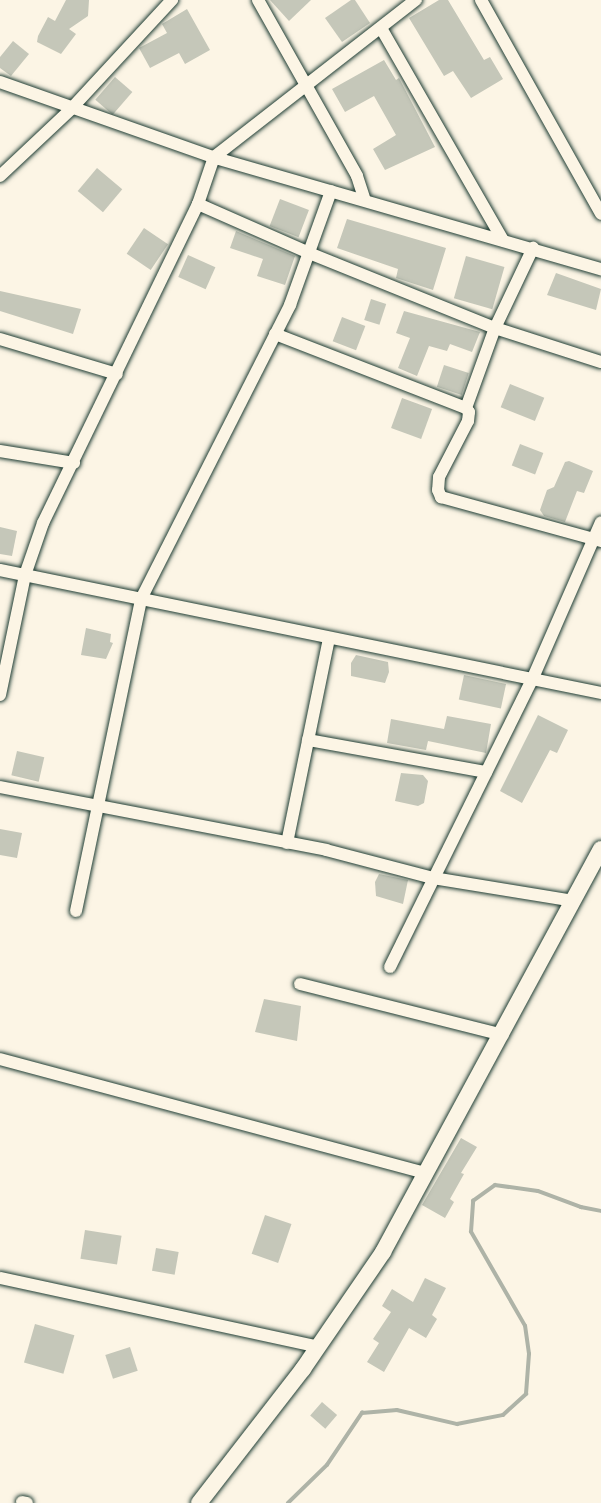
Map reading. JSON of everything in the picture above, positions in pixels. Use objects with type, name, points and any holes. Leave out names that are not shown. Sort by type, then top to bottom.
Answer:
[{"type":"street","points":[[0,176],[71,109],[172,0]]},
{"type":"street","points":[[258,0],[357,176],[365,200]]},
{"type":"street","points":[[0,695],[25,575],[43,523],[198,204],[214,157],[416,0]]},
{"type":"street","points":[[481,0],[601,214]]},
{"type":"street","points":[[381,28],[503,240]]},
{"type":"street","points":[[0,82],[214,157],[601,269]]},
{"type":"street","points":[[76,911],[141,599],[290,305],[331,191]]},
{"type":"street","points":[[198,204],[309,253],[495,328],[601,362]]},
{"type":"street","points":[[466,408],[495,328],[533,248]]},
{"type":"street","points":[[275,334],[466,408],[469,412],[468,421],[439,477],[441,497],[597,540]]},
{"type":"street","points":[[0,339],[117,374]]},
{"type":"street","points":[[0,451],[74,463]]},
{"type":"street","points":[[390,967],[532,680],[597,540],[601,522]]},
{"type":"street","points":[[0,570],[601,693]]},
{"type":"street","points":[[287,843],[329,638]]},
{"type":"street","points":[[308,740],[486,772]]},
{"type":"street","points":[[0,787],[287,843],[433,878],[573,901]]},
{"type":"street","points":[[199,1503],[318,1347],[383,1252],[601,849]]},
{"type":"street","points":[[300,984],[503,1034]]},
{"type":"street","points":[[0,1059],[425,1173]]},
{"type":"street","points":[[0,1278],[318,1347]]},
{"type":"building","points":[[66,0],[89,0],[88,16],[69,29],[76,34],[61,54],[37,42],[48,17],[55,21]]},
{"type":"building","points":[[270,0],[311,0],[289,21]]},
{"type":"building","points":[[355,0],[370,23],[342,42],[325,18]]},
{"type":"building","points":[[439,0],[448,0],[484,60],[490,57],[503,79],[471,98],[453,71],[444,76],[409,18]]},
{"type":"building","points":[[187,9],[210,50],[185,64],[179,53],[150,68],[139,48],[167,33],[162,24]]},
{"type":"building","points":[[13,41],[29,54],[11,76],[0,68],[0,57]]},
{"type":"building","points":[[384,60],[396,80],[399,78],[435,147],[385,170],[373,149],[396,135],[374,96],[345,112],[332,89]]},
{"type":"building","points":[[115,77],[132,92],[113,115],[95,100]]},
{"type":"building","points":[[97,168],[122,189],[103,212],[78,191]]},
{"type":"building","points":[[280,199],[309,210],[299,237],[270,226]]},
{"type":"building","points":[[347,219],[446,248],[433,290],[396,278],[398,269],[337,248]]},
{"type":"building","points":[[144,228],[168,244],[151,270],[127,254]]},
{"type":"building","points":[[236,231],[295,256],[285,285],[257,276],[263,259],[230,248]]},
{"type":"building","points":[[188,255],[215,267],[206,289],[178,277]]},
{"type":"building","points":[[466,256],[504,267],[492,309],[454,298]]},
{"type":"building","points":[[556,273],[601,289],[596,310],[547,295]]},
{"type":"building","points":[[0,291],[81,309],[73,334],[0,311]]},
{"type":"building","points":[[371,299],[386,304],[379,325],[364,320]]},
{"type":"building","points":[[404,311],[480,332],[472,352],[450,344],[447,351],[429,346],[417,376],[398,368],[410,338],[396,333]]},
{"type":"building","points":[[342,317],[365,326],[356,350],[333,341]]},
{"type":"building","points":[[444,365],[469,373],[462,395],[437,387]]},
{"type":"building","points":[[510,384],[544,398],[535,421],[501,407]]},
{"type":"building","points":[[402,398],[432,409],[421,439],[391,428]]},
{"type":"building","points":[[520,444],[543,453],[535,474],[512,465]]},
{"type":"building","points":[[569,461],[593,471],[584,493],[577,491],[565,522],[544,516],[540,510],[547,490],[554,487],[565,462]]},
{"type":"building","points":[[0,527],[17,531],[12,556],[0,554]]},
{"type":"building","points":[[86,628],[111,634],[110,642],[113,643],[106,659],[81,655]]},
{"type":"building","points":[[356,655],[388,662],[389,672],[385,683],[351,676],[351,663]]},
{"type":"building","points":[[464,675],[506,684],[501,708],[459,699]]},
{"type":"building","points":[[538,715],[568,730],[557,753],[550,750],[522,803],[500,791]]},
{"type":"building","points":[[447,716],[491,724],[486,753],[428,741],[426,750],[387,743],[391,719],[444,729]]},
{"type":"building","points":[[17,751],[44,757],[39,782],[11,775]]},
{"type":"building","points":[[401,773],[423,775],[428,781],[424,803],[418,806],[395,801]]},
{"type":"building","points":[[0,829],[22,833],[17,858],[0,855]]},
{"type":"building","points":[[379,874],[408,880],[403,904],[376,896],[375,882]]},
{"type":"building","points":[[264,999],[301,1006],[297,1041],[255,1032]]},
{"type":"building","points":[[461,1138],[477,1147],[461,1173],[464,1174],[450,1199],[454,1202],[445,1218],[422,1205]]},
{"type":"building","points":[[265,1215],[291,1224],[278,1263],[252,1254]]},
{"type":"building","points":[[85,1230],[122,1236],[117,1264],[80,1259]]},
{"type":"building","points":[[156,1248],[179,1252],[175,1275],[152,1271]]},
{"type":"building","points":[[425,1278],[446,1288],[432,1315],[437,1319],[426,1338],[409,1328],[384,1372],[367,1362],[379,1343],[373,1339],[391,1312],[382,1306],[392,1289],[413,1302]]},
{"type":"building","points":[[35,1324],[74,1335],[63,1374],[24,1362]]},
{"type":"building","points":[[130,1347],[138,1371],[113,1379],[105,1355]]},
{"type":"building","points":[[322,1402],[337,1415],[325,1429],[310,1416]]},
{"type":"waterway","points":[[288,1503],[327,1465],[362,1413],[397,1410],[457,1424],[503,1415],[526,1394],[529,1354],[525,1326],[471,1232],[473,1201],[495,1185],[538,1191],[581,1207],[601,1211]]}]
